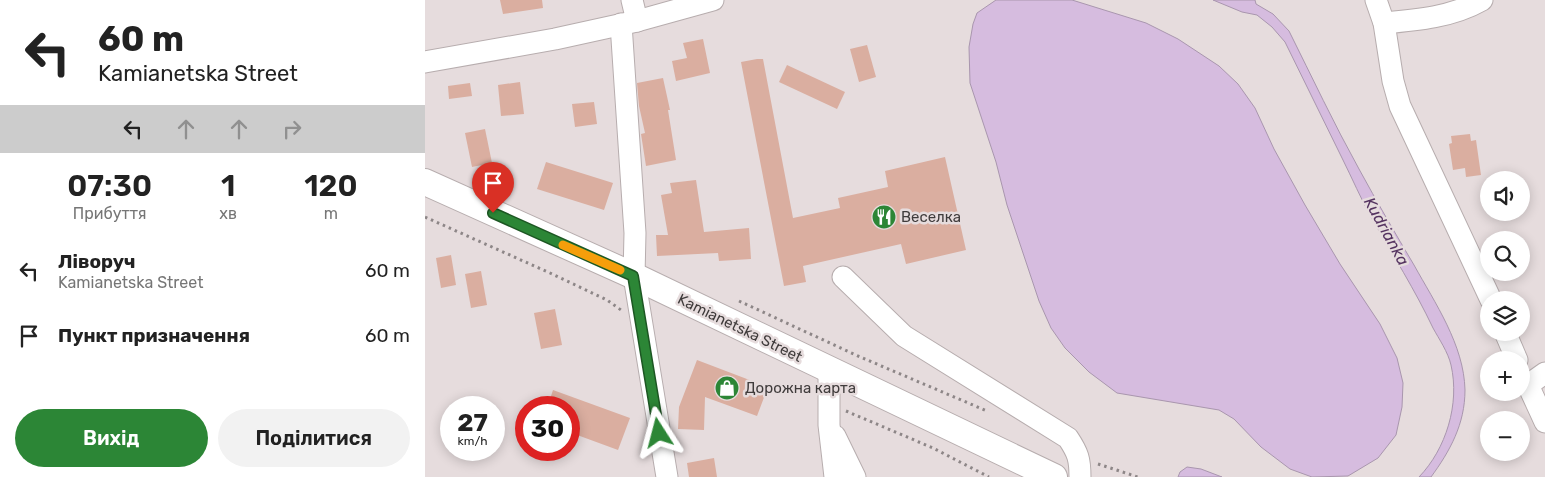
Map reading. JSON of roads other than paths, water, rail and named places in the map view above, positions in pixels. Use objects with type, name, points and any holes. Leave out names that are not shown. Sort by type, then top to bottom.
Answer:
[{"type":"main road","name":"Kamianetska Street","points":[[425,182],[633,276],[1054,477]]},
{"type":"street","points":[[631,0],[629,23],[635,233],[633,276],[667,477]]},
{"type":"street","points":[[425,62],[555,39],[629,23],[713,0]]},
{"type":"street","points":[[1376,0],[1384,22],[1393,80],[1400,106],[1487,291]]},
{"type":"street","points":[[1384,22],[1424,20],[1466,9],[1482,0]]},
{"type":"street","points":[[843,277],[904,336],[1068,438],[1077,452],[1079,467]]},
{"type":"street","points":[[829,371],[829,425],[835,477]]},
{"type":"street","points":[[1532,376],[1545,422]]},
{"type":"street","points":[[829,425],[855,477]]},
{"type":"water","points":[[996,0],[1072,0],[1146,23],[1178,39],[1219,66],[1238,84],[1255,108],[1274,149],[1305,205],[1340,264],[1380,324],[1397,358],[1403,383],[1402,407],[1396,435],[1378,458],[1348,476],[1312,477],[1290,469],[1261,447],[1234,419],[1219,410],[1117,393],[1089,372],[1065,348],[1051,328],[1039,301],[1007,205],[996,162],[970,83],[969,47],[973,24],[977,13]]},
{"type":"water","name":"Kudrianka","points":[[1213,0],[1255,0],[1256,4],[1273,14],[1289,31],[1350,152],[1447,325],[1460,357],[1465,390],[1464,402],[1455,436],[1431,477],[1419,477],[1437,453],[1449,425],[1454,395],[1448,355],[1368,211],[1285,42],[1272,27],[1257,15],[1242,12]]},
{"type":"water","points":[[1187,467],[1201,469],[1222,477],[1178,477],[1180,472]]},
{"type":"place","name":"Веселка","points":[[884,217]]},
{"type":"place","name":"Дорожна карта","points":[[727,388]]}]
